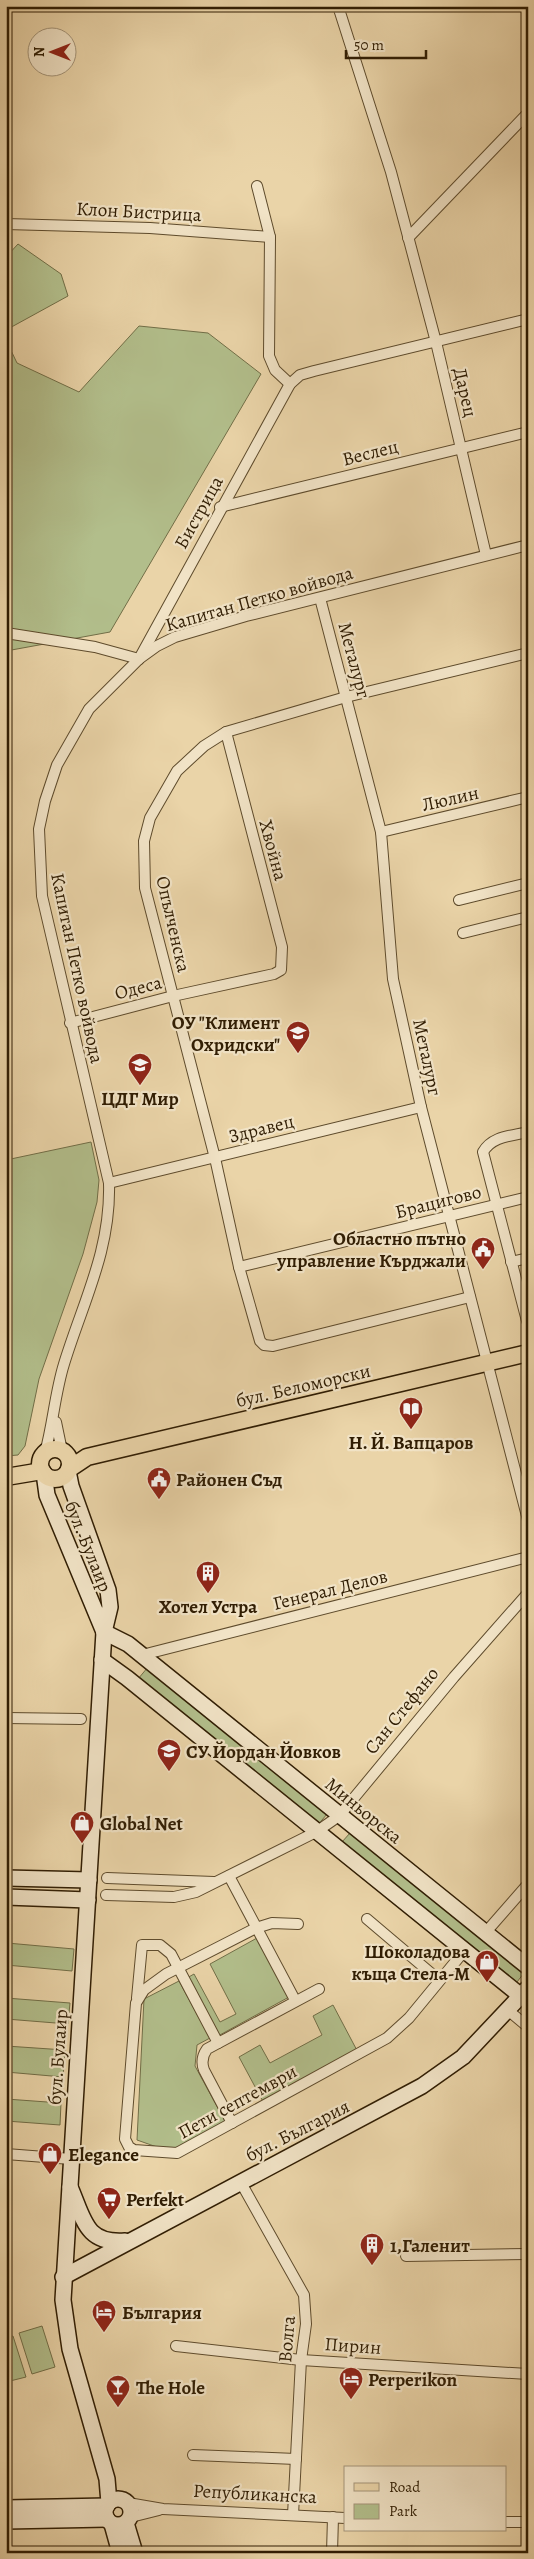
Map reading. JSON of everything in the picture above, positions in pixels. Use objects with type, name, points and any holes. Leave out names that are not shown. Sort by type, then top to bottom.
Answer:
[{"type":"main road","name":"бул. Беломорски","points":[[68,1470],[87,1457],[528,1353]]},
{"type":"main road","points":[[53,1449],[63,1452],[69,1459],[68,1470],[57,1478],[50,1478],[43,1472],[40,1463],[45,1453],[53,1449]]},
{"type":"main road","name":"бул. Беломорски","points":[[63,1452],[87,1457]]},
{"type":"main road","name":"бул. Булаир","points":[[68,1470],[71,1486],[110,1598],[109,1617],[104,1632],[102,1660],[62,2300],[67,2334],[107,2479],[117,2512],[135,2553]]},
{"type":"main road","points":[[6,1476],[43,1472]]},
{"type":"main road","name":"бул. Булаир","points":[[43,1472],[47,1494],[104,1632]]},
{"type":"main road","name":"Миньорска","points":[[104,1632],[118,1638],[142,1656],[528,1967]]},
{"type":"main road","points":[[102,1660],[127,1678],[465,1950],[524,1992]]},
{"type":"main road","points":[[6,1878],[89,1880]]},
{"type":"main road","points":[[6,1897],[88,1900]]},
{"type":"main road","name":"бул. България","points":[[63,2277],[129,2240],[422,2086],[463,2057],[509,2011],[524,1992]]},
{"type":"main road","points":[[69,2185],[88,2226],[96,2236],[106,2241],[129,2240]]},
{"type":"main road","name":"Републиканска","points":[[6,2508],[117,2512]]},
{"type":"main road","name":"бул. Булаир","points":[[117,2512],[120,2553]]},
{"type":"main road","name":"Републиканска","points":[[6,2521],[117,2512]]},
{"type":"street","name":"Дарец","points":[[338,6],[391,172],[436,342],[486,555]]},
{"type":"street","points":[[408,238],[528,113]]},
{"type":"street","points":[[257,186],[270,236],[269,356],[274,370],[290,384],[300,375],[528,319]]},
{"type":"street","name":"Клон Бистрица","points":[[6,224],[140,227],[270,236]]},
{"type":"street","name":"Бистрица","points":[[139,659],[220,507],[290,384]]},
{"type":"street","name":"Веслец","points":[[220,507],[528,432]]},
{"type":"street","name":"Капитан Петко войвода","points":[[45,1453],[64,1363],[98,1267],[108,1217],[109,1183],[42,896],[39,829],[45,801],[57,766],[74,733],[89,709],[139,659],[157,646],[176,638],[246,616],[528,545]]},
{"type":"street","name":"Металург","points":[[320,598],[380,832],[393,979],[421,1107],[528,1520]]},
{"type":"street","points":[[6,633],[96,647],[139,659]]},
{"type":"street","name":"Опълченска","points":[[470,1296],[273,1346],[264,1345],[258,1336],[239,1267],[215,1158],[144,888],[144,841],[150,818],[177,771],[204,746],[226,732],[346,697],[528,653]]},
{"type":"street","name":"Хвойна","points":[[226,732],[282,947],[281,970],[274,974]]},
{"type":"street","name":"Люлин","points":[[380,832],[528,797]]},
{"type":"street","points":[[459,900],[528,883]]},
{"type":"street","points":[[462,933],[528,917]]},
{"type":"street","name":"Одеса","points":[[70,1022],[173,996],[274,974]]},
{"type":"street","name":"Здравец","points":[[109,1183],[421,1107]]},
{"type":"street","points":[[527,1321],[483,1152],[488,1144],[494,1140],[528,1132]]},
{"type":"street","name":"Брацигово","points":[[239,1267],[528,1197]]},
{"type":"street","points":[[511,1262],[528,1258]]},
{"type":"street","name":"Капитан Петко войвода","points":[[55,1411],[56,1429],[63,1452]]},
{"type":"street","name":"Генерал Делов","points":[[142,1656],[528,1557]]},
{"type":"street","name":"Сан Стефано","points":[[106,1895],[185,1896],[316,1832],[339,1816],[454,1677],[528,1593]]},
{"type":"street","points":[[6,1718],[81,1719]]},
{"type":"street","points":[[229,1876],[296,2000]]},
{"type":"street","name":"Сан Стефано","points":[[107,1878],[217,1882]]},
{"type":"street","points":[[486,1932],[528,1884]]},
{"type":"street","points":[[367,1919],[439,1980]]},
{"type":"street","points":[[136,2003],[150,1985],[177,1967],[256,1928],[272,1923],[298,1924]]},
{"type":"street","points":[[136,2003],[142,1945],[160,1945],[171,1954],[218,2042]]},
{"type":"street","name":"Пети септември","points":[[136,2003],[126,2144],[134,2150],[178,2154],[387,2038],[409,2018],[465,1950]]},
{"type":"street","points":[[232,2123],[204,2070],[202,2062],[207,2049],[320,1988]]},
{"type":"street","points":[[509,2011],[528,2027]]},
{"type":"street","points":[[6,2154],[71,2159]]},
{"type":"street","name":"Волга","points":[[240,2181],[304,2295],[306,2324],[301,2360],[293,2515]]},
{"type":"street","points":[[406,2256],[528,2254]]},
{"type":"street","name":"Пирин","points":[[176,2346],[301,2360],[528,2374]]},
{"type":"street","points":[[193,2455],[296,2459]]},
{"type":"street","name":"Републиканска","points":[[117,2512],[163,2509],[344,2518]]},
{"type":"street","points":[[332,2553],[333,2517]]},
{"type":"street","points":[[506,2522],[528,2522]]},
{"type":"green space","points":[[18,244],[61,274],[68,296],[6,330],[6,257]]},
{"type":"green space","points":[[139,326],[208,333],[261,374],[110,632],[6,651],[6,340],[17,363],[79,392]]},
{"type":"green space","points":[[91,1142],[99,1180],[97,1202],[83,1254],[39,1379],[25,1446],[18,1455],[6,1456],[6,1160]]},
{"type":"green space","points":[[148,1667],[327,1814],[317,1826],[138,1679]]},
{"type":"green space","points":[[350,1833],[524,1973],[517,1982],[342,1842]]},
{"type":"green space","points":[[257,1938],[289,1997],[218,2036],[187,1978],[194,1974],[220,2022],[236,2014],[210,1964]]},
{"type":"green space","points":[[7,1943],[74,1949],[72,1971],[6,1965]]},
{"type":"green space","points":[[179,1981],[210,2038],[197,2045],[195,2066],[226,2123],[171,2152],[137,2140],[144,1999]]},
{"type":"green space","points":[[6,1998],[70,2003],[68,2024],[6,2019]]},
{"type":"green space","points":[[333,2005],[361,2058],[267,2109],[239,2057],[260,2045],[270,2063],[322,2035],[313,2016]]},
{"type":"green space","points":[[6,2046],[65,2050],[63,2077],[6,2072]]},
{"type":"green space","points":[[6,2099],[61,2103],[60,2125],[6,2121]]},
{"type":"green space","points":[[42,2326],[55,2367],[32,2374],[19,2333]]},
{"type":"green space","points":[[13,2336],[26,2377],[6,2382],[6,2338]]},
{"type":"place","name":"ОУ \"Климент Охридски\"","points":[[298,1054]]},
{"type":"place","name":"ЦДГ Мир","points":[[140,1086]]},
{"type":"place","name":"Областно пътно управление Кърджали","points":[[483,1270]]},
{"type":"place","name":"Н. Й. Вапцаров","points":[[411,1430]]},
{"type":"place","name":"Районен Съд","points":[[159,1500]]},
{"type":"place","name":"Хотел Устра","points":[[208,1594]]},
{"type":"place","name":"СУ Йордан Йовков","points":[[169,1772]]},
{"type":"place","name":"Global Net","points":[[82,1844]]},
{"type":"place","name":"Шоколадова къща Стела-М","points":[[487,1983]]},
{"type":"place","name":"Elegance","points":[[50,2175]]},
{"type":"place","name":"Perfekt","points":[[109,2220]]},
{"type":"place","name":"1,Галенит","points":[[372,2266]]},
{"type":"place","name":"България","points":[[104,2333]]},
{"type":"place","name":"Perperikon","points":[[351,2400]]},
{"type":"place","name":"The Hole","points":[[118,2408]]}]
